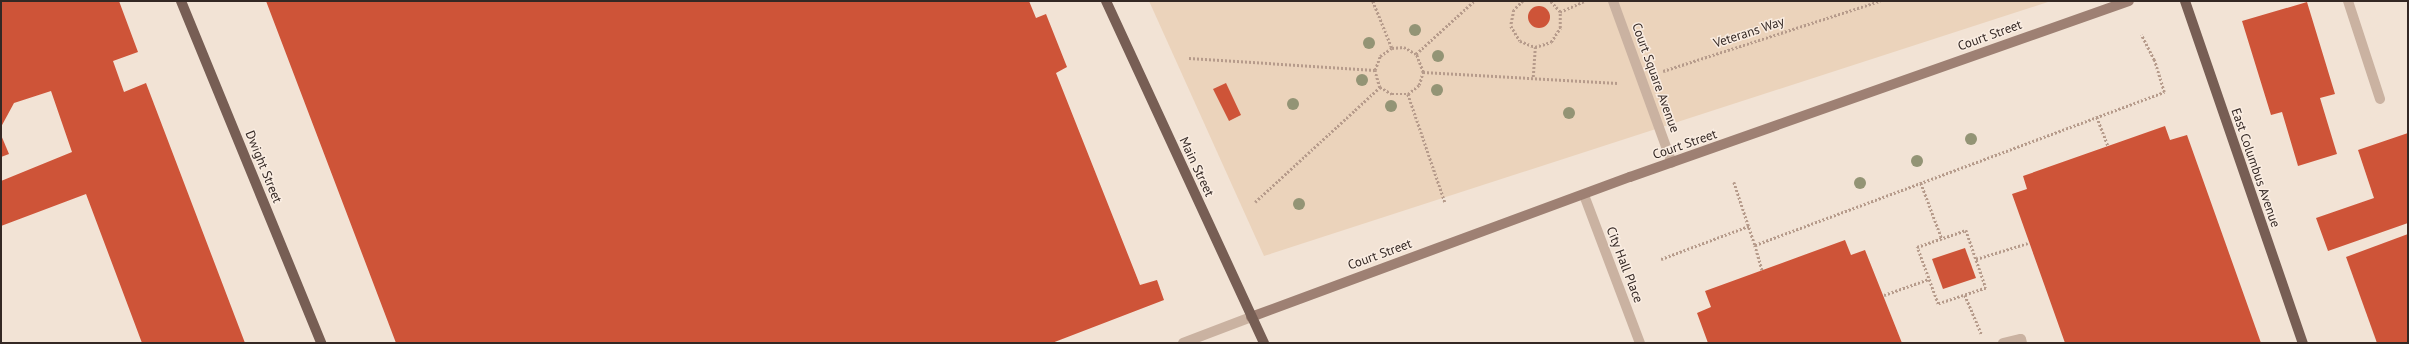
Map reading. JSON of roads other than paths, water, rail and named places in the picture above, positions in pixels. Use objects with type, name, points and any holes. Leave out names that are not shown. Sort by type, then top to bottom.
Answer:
[{"type":"main road","name":"Dwight Street","points":[[181,1],[321,343]]},
{"type":"main road","name":"Main Street","points":[[1107,1],[1251,318],[1264,343]]},
{"type":"main road","name":"Court Street","points":[[1251,318],[1672,163],[2129,1]]},
{"type":"main road","name":"East Columbus Avenue","points":[[2185,1],[2303,343]]},
{"type":"street","name":"Court Square Avenue","points":[[1613,1],[1672,163]]},
{"type":"street","points":[[2348,1],[2380,99]]},
{"type":"street","name":"City Hall Place","points":[[1584,195],[1640,343]]},
{"type":"street","points":[[1183,343],[1251,318]]},
{"type":"street","points":[[2003,343],[2021,339],[2022,343]]}]
